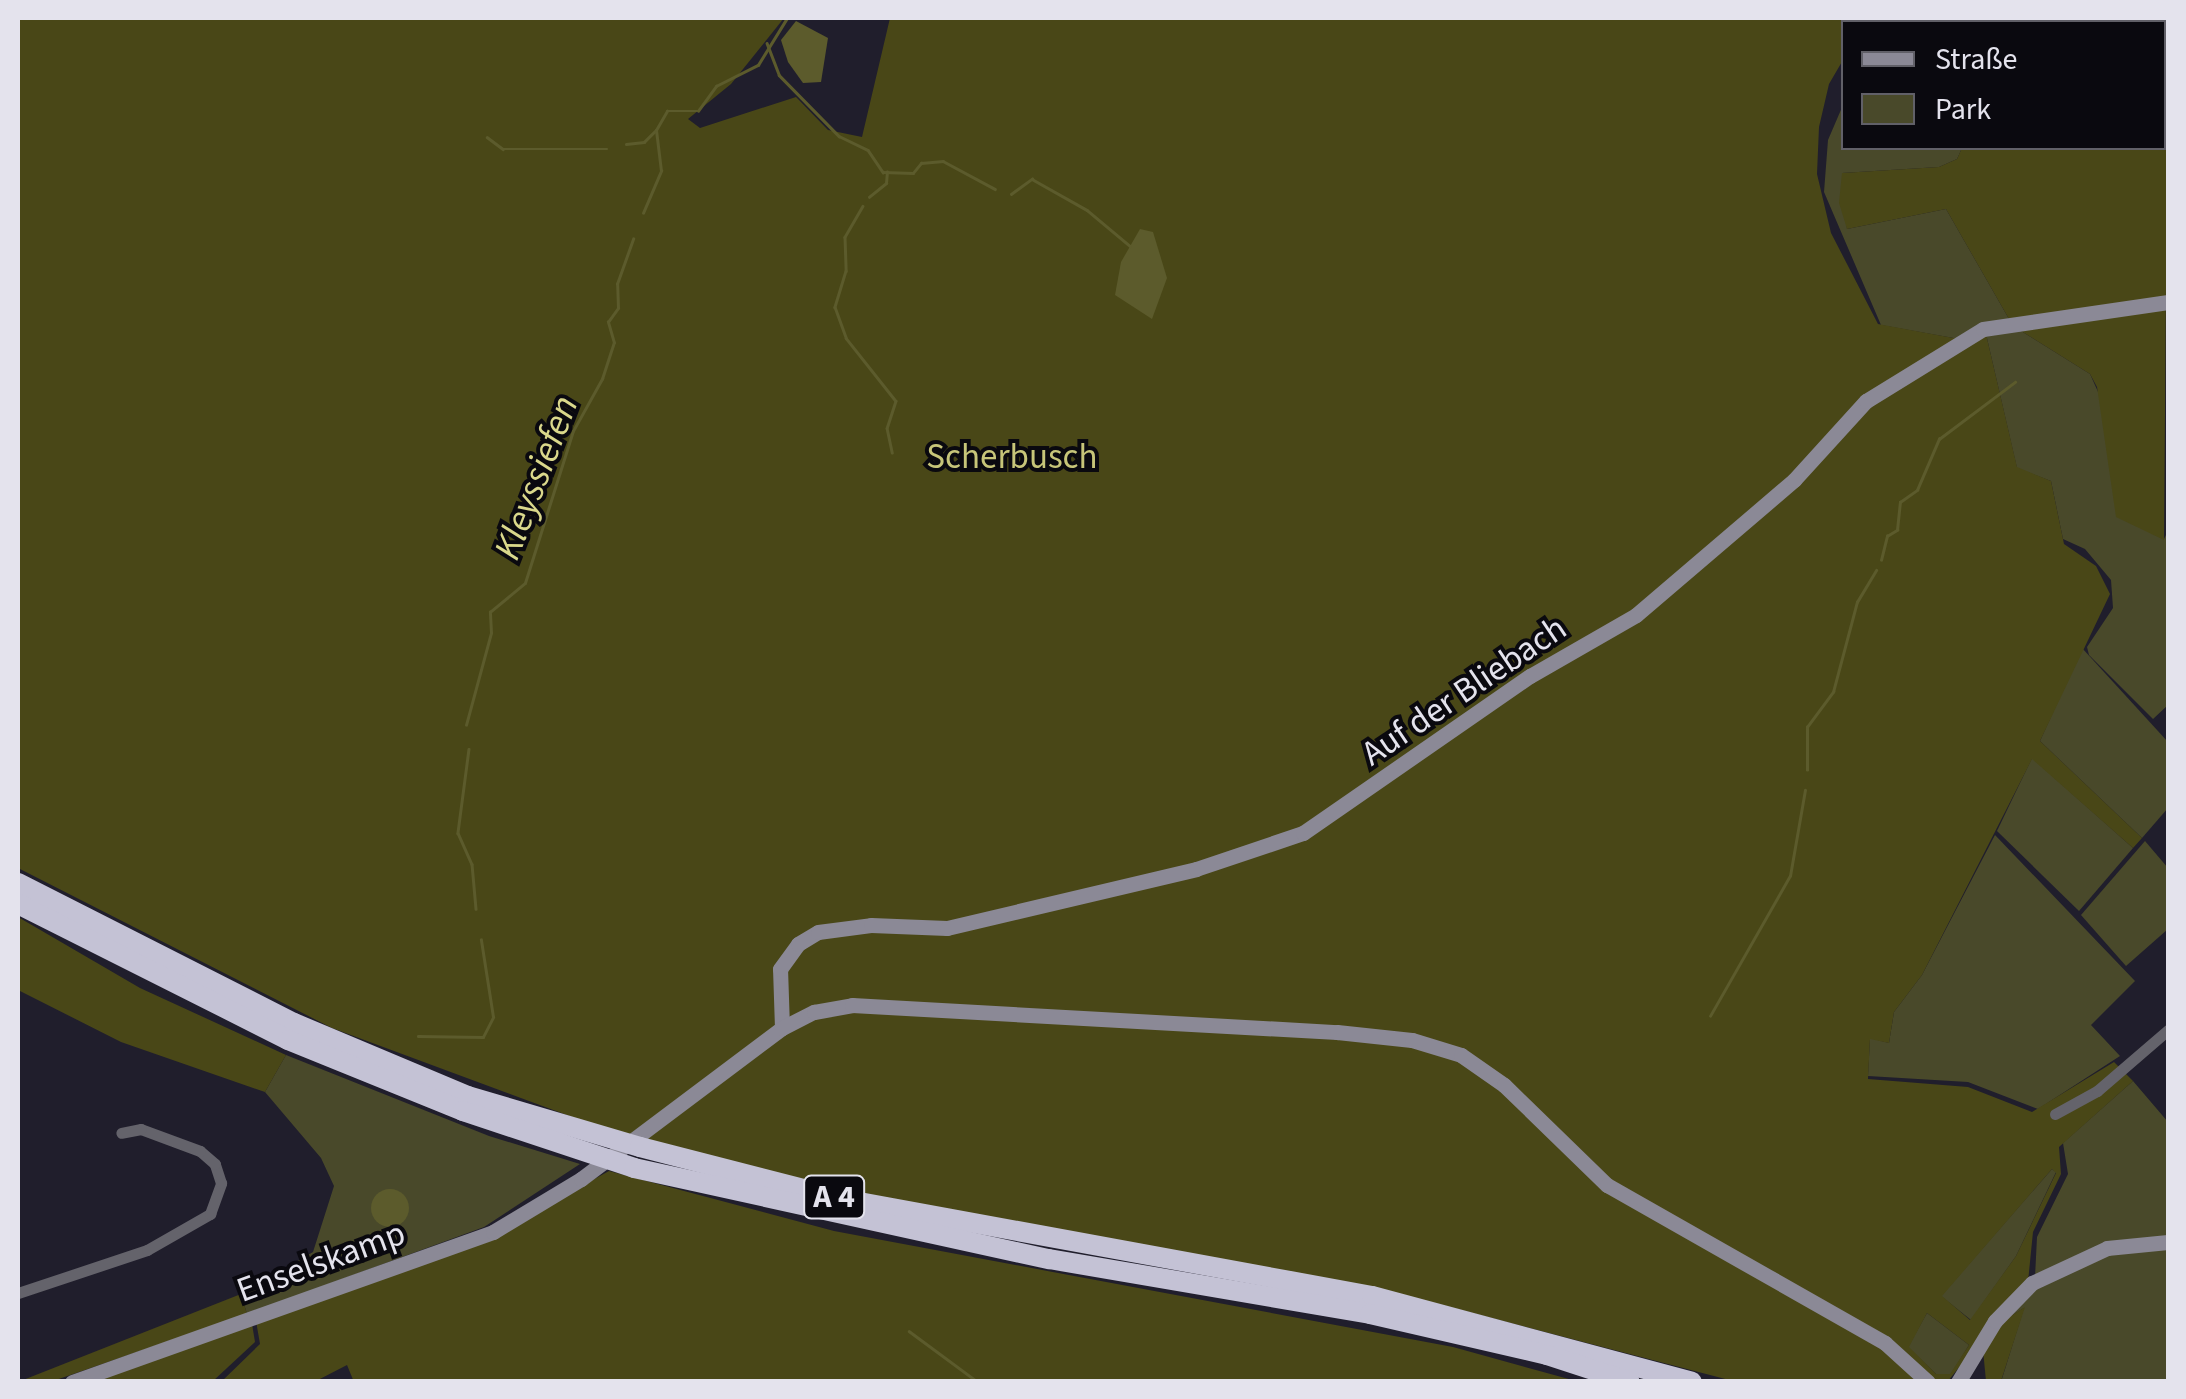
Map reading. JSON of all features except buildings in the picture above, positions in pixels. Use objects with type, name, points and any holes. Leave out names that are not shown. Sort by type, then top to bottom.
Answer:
[{"type":"highway","name":"A 4","points":[[18,883],[125,942],[312,1030],[468,1096],[640,1148],[844,1199],[1372,1296],[1692,1382]]},
{"type":"highway","name":"A 4","points":[[18,904],[288,1040],[463,1111],[634,1168],[954,1240],[1370,1314],[1630,1382]]},
{"type":"main road","name":"Auf der Bliebach","points":[[782,1028],[780,968],[798,944],[818,932],[870,925],[947,928],[1196,869],[1303,833],[1690,574],[1794,480],[1866,400],[1983,329],[2168,302]]},
{"type":"main road","name":"Enselskamp","points":[[72,1382],[492,1232],[582,1179],[782,1028],[832,1007],[909,1005],[1337,1032],[1428,1045],[1461,1055],[1504,1084],[1607,1185],[1885,1343],[1928,1382]]},
{"type":"main road","points":[[1958,1382],[1996,1321],[2032,1283],[2108,1248],[2168,1242]]},
{"type":"street","points":[[2055,1114],[2097,1091],[2168,1030]]},
{"type":"street","points":[[18,1293],[147,1250],[210,1214],[221,1183],[214,1164],[154,1134],[120,1132]]},
{"type":"green space","name":"Scherbusch","points":[[18,18],[784,18],[731,84],[688,119],[700,128],[796,97],[828,130],[862,137],[890,18],[1866,18],[1841,20],[1841,63],[1829,84],[1819,127],[1817,174],[1831,233],[1878,324],[1959,339],[1986,334],[2017,467],[2051,481],[2064,544],[2096,566],[2110,594],[2040,741],[2142,838],[2133,848],[2032,759],[1922,975],[1894,1012],[1889,1043],[1870,1039],[1868,1079],[1968,1087],[2032,1112],[2114,1062],[2133,1081],[2059,1147],[2061,1174],[2033,1232],[2028,1282],[1948,1381],[1733,1381],[1373,1287],[846,1193],[640,1142],[332,1028],[18,868]],"holes":[[[2052,1169],[2056,1173],[2016,1256],[1970,1320],[1942,1296]],[[1927,1313],[1969,1345],[1950,1374],[1936,1374],[1909,1347]]]},
{"type":"green space","points":[[1879,18],[2168,18],[2168,35],[2166,20]]},
{"type":"green space","points":[[2168,35],[2164,540],[2116,517],[2097,387],[2090,374],[2013,326],[1946,209],[1847,229],[1839,203],[1842,173],[1939,167],[1957,159],[1961,150],[2166,150]]},
{"type":"green space","points":[[1841,110],[1841,150],[1961,150],[1957,159],[1939,167],[1842,173],[1847,229],[1946,209],[2009,319],[1959,339],[1881,325],[1824,192],[1828,140]]},
{"type":"green space","points":[[2013,326],[2090,374],[2164,539],[2168,531],[2168,705],[2153,719],[2089,655],[2087,647],[2113,608],[2111,580],[2085,549],[2063,539],[2051,481],[2017,468],[1986,334]]},
{"type":"green space","points":[[2082,648],[2168,742],[2168,808],[2142,838],[2040,741]]},
{"type":"green space","points":[[2032,758],[2133,848],[2079,911],[1997,831]]},
{"type":"green space","points":[[1995,835],[2135,981],[2091,1025],[2120,1056],[2038,1109],[1968,1082],[1868,1076],[1870,1038],[1889,1043],[1894,1012],[1922,975]]},
{"type":"green space","points":[[2145,841],[2168,868],[2168,929],[2126,966],[2081,915]]},
{"type":"green space","points":[[18,917],[140,988],[286,1055],[265,1092],[121,1042],[18,990]]},
{"type":"green space","points":[[286,1055],[489,1136],[580,1164],[484,1227],[247,1314],[241,1294],[313,1252],[334,1186],[321,1158],[265,1092]]},
{"type":"green space","points":[[2133,1081],[2168,1122],[2168,1239],[2105,1245],[2035,1277],[2037,1237],[2068,1174],[2063,1143]]},
{"type":"green space","points":[[2052,1169],[2056,1172],[2016,1256],[1971,1320],[1941,1296]]},
{"type":"green space","points":[[609,1171],[834,1231],[1453,1347],[1576,1381],[354,1382],[347,1365],[316,1381],[221,1382],[260,1344],[256,1321],[494,1234]]},
{"type":"green space","points":[[2168,1245],[2168,1381],[2001,1382],[2024,1308],[2003,1321],[2034,1289],[2108,1251]]},
{"type":"green space","points":[[241,1294],[247,1314],[53,1381],[18,1382]]},
{"type":"green space","points":[[2025,1307],[2001,1381],[1986,1381],[1983,1350],[2003,1321]]},
{"type":"green space","points":[[1927,1313],[1969,1345],[1951,1374],[1936,1374],[1908,1347]]},
{"type":"green space","points":[[252,1324],[255,1342],[213,1381],[88,1382]]},
{"type":"shaded area","points":[[796,21],[828,38],[821,82],[803,83],[788,62],[781,40]]},
{"type":"shaded area","points":[[1140,229],[1153,232],[1167,278],[1152,319],[1115,295],[1121,262]]},
{"type":"shaded area","points":[[390,1189],[404,1194],[409,1208],[404,1222],[390,1227],[376,1222],[371,1208],[376,1194]]},
{"type":"waterway","name":"Kleyssiefen","points":[[643,213],[661,171],[656,130],[667,111],[698,111],[716,86],[758,65],[787,18]]},
{"type":"waterway","points":[[767,43],[779,75],[839,136],[868,150],[883,172],[913,173],[921,163],[943,161],[995,189]]},
{"type":"waterway","points":[[626,144],[644,142],[655,131]]},
{"type":"waterway","points":[[487,137],[503,149],[607,149]]},
{"type":"waterway","points":[[869,197],[886,183],[887,172]]},
{"type":"waterway","points":[[1011,194],[1032,179],[1087,210],[1130,246]]},
{"type":"waterway","points":[[863,206],[845,237],[846,271],[835,307],[846,338],[896,401],[887,428],[892,452]]},
{"type":"waterway","name":"Kleyssiefen","points":[[466,725],[491,633],[490,612],[525,583],[573,431],[602,379],[614,343],[608,322],[618,308],[617,284],[633,239]]},
{"type":"waterway","points":[[1881,560],[1887,536],[1897,530],[1900,502],[1917,490],[1939,439],[2015,382]]},
{"type":"waterway","points":[[1807,770],[1807,727],[1833,692],[1857,602],[1876,570]]},
{"type":"waterway","name":"Kleyssiefen","points":[[469,749],[458,833],[472,864],[476,909]]},
{"type":"waterway","points":[[1710,1016],[1790,876],[1805,790]]},
{"type":"waterway","name":"Kleyssiefen","points":[[418,1036],[483,1037],[493,1017],[481,940]]},
{"type":"waterway","points":[[909,1331],[978,1382]]}]
